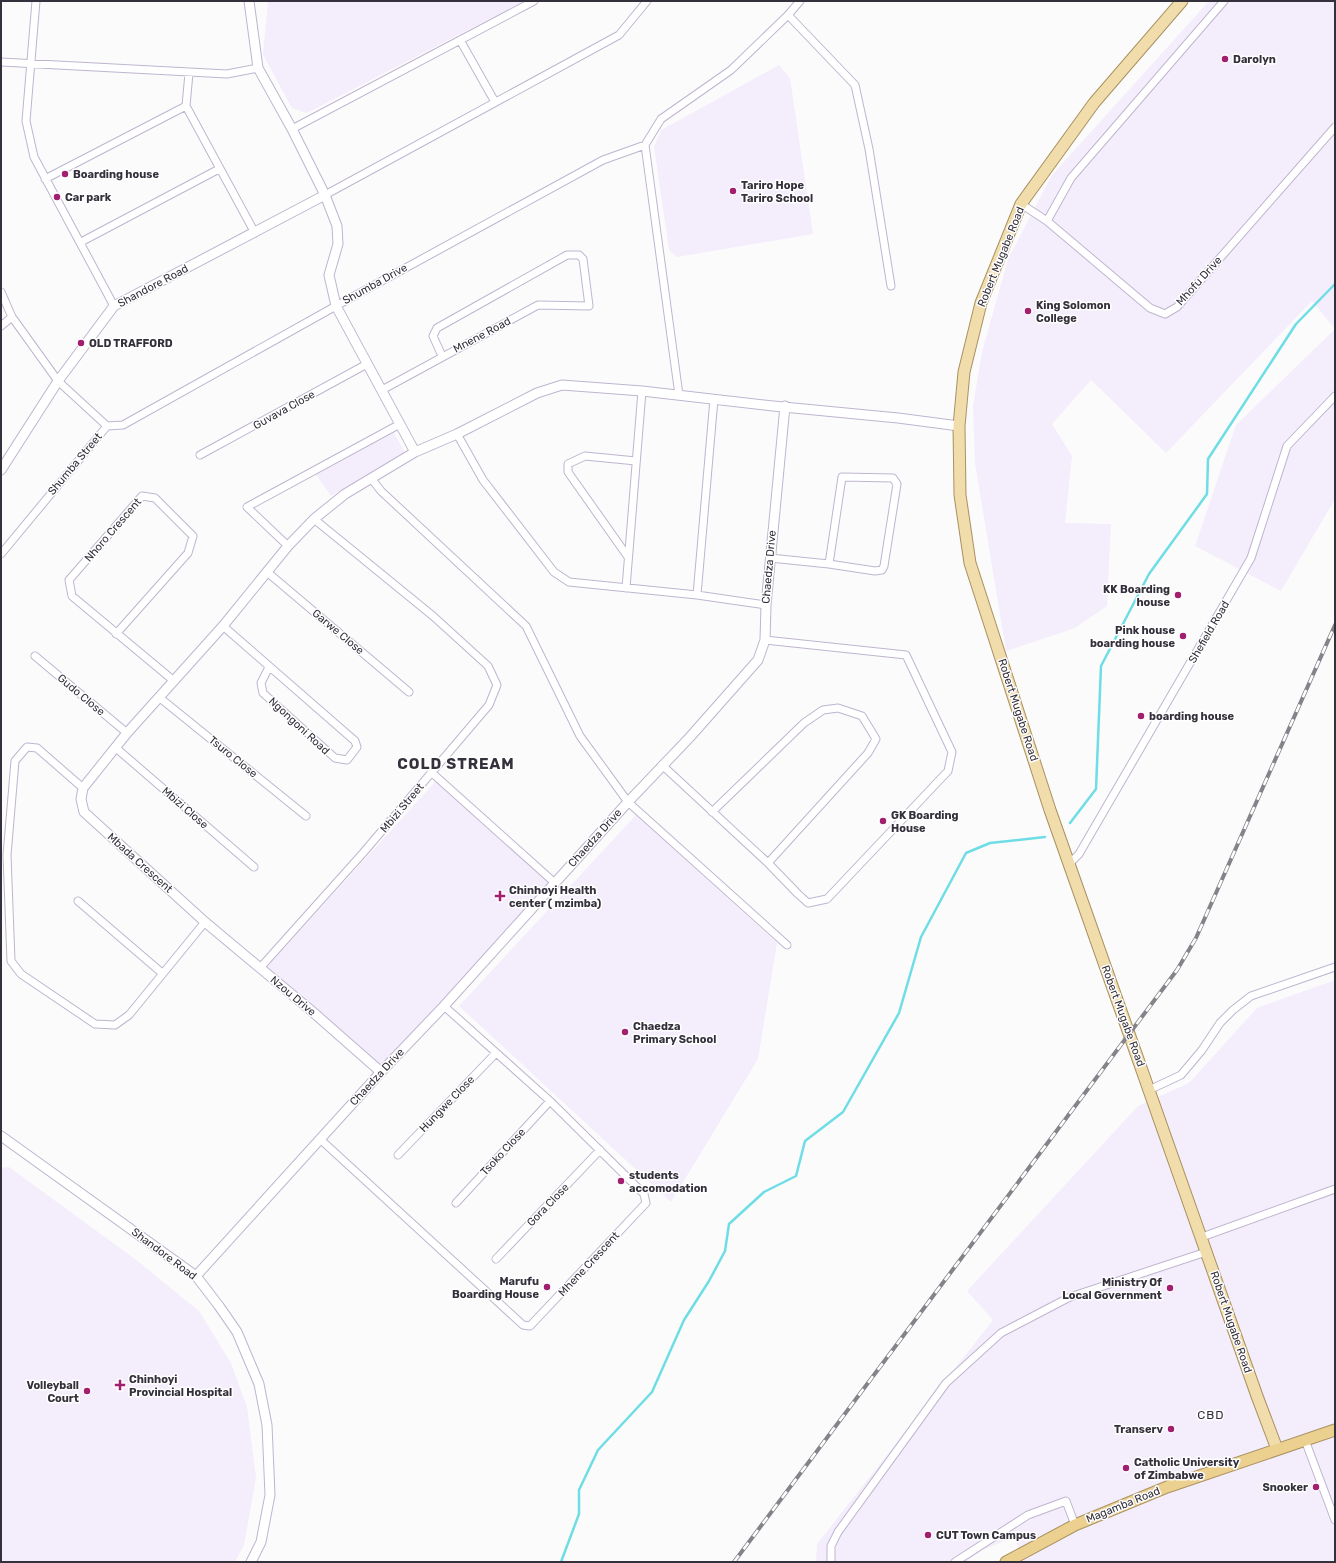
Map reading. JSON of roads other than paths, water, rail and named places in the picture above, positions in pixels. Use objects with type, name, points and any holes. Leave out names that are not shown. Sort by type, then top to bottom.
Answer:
[{"type":"highway","name":"Magamba Road","points":[[1006,1562],[1075,1525],[1167,1487],[1335,1430]]},
{"type":"main road","name":"Robert Mugabe Road","points":[[1182,1],[1094,103],[1021,204],[981,303],[964,372],[959,426],[960,495],[970,563],[1068,864],[1277,1449]]},
{"type":"street","points":[[36,1],[26,121],[34,158],[81,242],[114,306]]},
{"type":"street","points":[[249,1],[258,68],[292,129],[325,195],[337,226],[338,244],[329,275],[336,306],[415,452]]},
{"type":"street","points":[[292,129],[534,1]]},
{"type":"street","points":[[325,195],[619,35],[647,1]]},
{"type":"street","points":[[679,395],[645,145],[661,119],[731,70],[788,15],[800,1]]},
{"type":"street","points":[[1047,221],[1071,178],[1224,1]]},
{"type":"street","points":[[788,15],[855,85],[869,149],[891,286]]},
{"type":"street","points":[[460,40],[496,102]]},
{"type":"street","points":[[1,62],[227,74],[258,68]]},
{"type":"street","points":[[189,73],[186,106],[255,233]]},
{"type":"street","points":[[45,179],[186,106]]},
{"type":"street","name":"Mhofu Drive","points":[[1021,204],[1047,221],[1150,308],[1165,314],[1177,307],[1335,127]]},
{"type":"street","name":"Shumba Drive","points":[[107,426],[123,425],[336,306],[603,160],[645,145]]},
{"type":"street","points":[[81,242],[219,169]]},
{"type":"street","name":"Shandore Road","points":[[1,470],[58,381],[114,306],[325,195]]},
{"type":"street","name":"Mnene Road","points":[[382,390],[538,305],[589,306],[583,259],[579,254],[567,255],[437,328],[433,336],[442,356]]},
{"type":"street","name":"Shumba Street","points":[[1,292],[12,317],[58,381],[107,426],[1,554]]},
{"type":"street","points":[[1,326],[12,317]]},
{"type":"street","name":"Guvava Close","points":[[200,455],[367,364]]},
{"type":"street","points":[[205,922],[129,1015],[114,1026],[96,1024],[21,974],[11,961],[7,855],[15,761],[27,747],[37,748],[82,788],[127,734],[223,626],[288,546],[314,519],[345,494],[415,452],[457,434],[537,393],[562,386],[642,391],[898,418],[959,426]]},
{"type":"street","points":[[626,588],[642,391]]},
{"type":"street","name":"Shefield Road","points":[[1068,864],[1079,854],[1251,558],[1287,446],[1335,396]]},
{"type":"street","points":[[697,595],[714,399]]},
{"type":"street","name":"Chaedza Drive","points":[[196,1276],[381,1072],[444,1006],[628,802],[690,737],[758,660],[765,640],[770,558],[785,406]]},
{"type":"street","points":[[288,546],[247,507],[400,424]]},
{"type":"street","points":[[457,434],[482,480],[554,572],[569,582],[697,595],[766,605]]},
{"type":"street","points":[[628,557],[568,472],[568,464],[585,456],[636,461]]},
{"type":"street","points":[[770,558],[829,564],[875,571],[882,570],[884,566],[897,484],[893,478],[842,477],[829,564]]},
{"type":"street","points":[[371,478],[381,491],[526,626],[580,736],[628,802],[787,945]]},
{"type":"street","name":"Nhoro Crescent","points":[[116,634],[188,553],[193,536],[155,498],[142,496],[70,580],[72,596],[116,634],[174,681]]},
{"type":"street","name":"Mbizi Street","points":[[260,968],[364,853],[489,705],[497,686],[488,666],[433,616],[314,519]]},
{"type":"street","name":"Garwe Close","points":[[267,572],[409,692]]},
{"type":"street","name":"Ngongoni Road","points":[[223,626],[355,741],[357,747],[347,760],[335,758],[263,693],[261,683],[269,667]]},
{"type":"street","points":[[662,765],[768,862],[808,903],[827,899],[948,771],[952,752],[906,655],[765,640]]},
{"type":"street","name":"Gudo Close","points":[[35,656],[127,734]]},
{"type":"street","name":"Tsuro Close","points":[[160,698],[306,816]]},
{"type":"street","points":[[712,812],[804,722],[823,710],[838,708],[862,716],[876,739],[868,753],[768,862]]},
{"type":"street","name":"Mbizi Close","points":[[116,748],[254,867]]},
{"type":"street","points":[[431,772],[555,883]]},
{"type":"street","name":"Mbada Crescent","points":[[82,788],[81,799],[84,812],[205,922]]},
{"type":"street","points":[[78,901],[162,973]]},
{"type":"street","name":"Nzou Drive","points":[[205,922],[381,1072]]},
{"type":"street","points":[[1149,1090],[1181,1075],[1202,1050],[1220,1023],[1233,1010],[1251,996],[1335,966]]},
{"type":"street","name":"Mhene Crescent","points":[[320,1139],[523,1325],[530,1326],[646,1203],[644,1194],[600,1150],[550,1102],[444,1006]]},
{"type":"street","name":"Hungwe Close","points":[[398,1155],[496,1053]]},
{"type":"street","name":"Tsoko Close","points":[[456,1203],[550,1102]]},
{"type":"street","name":"Shandore Road","points":[[1,1136],[196,1276],[237,1332],[259,1384],[267,1425],[270,1495],[261,1542],[252,1562]]},
{"type":"street","name":"Gora Close","points":[[496,1259],[600,1150]]},
{"type":"street","points":[[1202,1237],[1335,1189]]},
{"type":"street","points":[[831,1562],[831,1546],[838,1532],[946,1383],[1001,1332],[1070,1297],[1206,1252]]},
{"type":"street","points":[[1305,1440],[1335,1520]]},
{"type":"street","points":[[955,1562],[1028,1515],[1066,1501],[1075,1525]]},
{"type":"waterway","points":[[1070,823],[1096,789],[1101,666],[1149,574],[1207,494],[1208,459],[1296,324],[1335,284]]},
{"type":"waterway","points":[[561,1562],[579,1514],[579,1490],[598,1450],[652,1392],[684,1320],[709,1281],[725,1251],[729,1224],[764,1192],[796,1176],[805,1141],[843,1112],[899,1013],[921,937],[966,853],[990,843],[1045,837]]},
{"type":"railway","points":[[734,1562],[1177,970],[1196,938],[1335,625]]},
{"type":"place","name":"Darolyn","points":[[1225,59]]},
{"type":"place","name":"Boarding house","points":[[65,174]]},
{"type":"place","name":"Tariro Hope Tariro School","points":[[733,191]]},
{"type":"place","name":"Car park","points":[[57,197]]},
{"type":"place","name":"King Solomon College","points":[[1028,311]]},
{"type":"place","name":"OLD TRAFFORD","points":[[81,343]]},
{"type":"place","name":"KK Boarding house","points":[[1178,595]]},
{"type":"place","name":"Pink house boarding house","points":[[1183,636]]},
{"type":"place","name":"boarding house","points":[[1141,716]]},
{"type":"place","name":"GK Boarding House","points":[[883,821]]},
{"type":"place","name":"Chinhoyi Health center ( mzimba)","points":[[500,896]]},
{"type":"place","name":"Chaedza Primary School","points":[[625,1032]]},
{"type":"place","name":"students accomodation","points":[[621,1181]]},
{"type":"place","name":"Marufu Boarding House","points":[[547,1287]]},
{"type":"place","name":"Ministry Of Local Government","points":[[1170,1288]]},
{"type":"place","name":"Chinhoyi Provincial Hospital","points":[[120,1385]]},
{"type":"place","name":"Volleyball Court","points":[[87,1391]]},
{"type":"place","name":"Transerv","points":[[1171,1429]]},
{"type":"place","name":"Catholic University of Zimbabwe","points":[[1126,1468]]},
{"type":"place","name":"Snooker","points":[[1316,1487]]},
{"type":"place","name":"CUT Town Campus","points":[[928,1535]]},
{"type":"district","name":"COLD STREAM","points":[[456,764]]},
{"type":"district","name":"CBD","points":[[1211,1415]]}]
